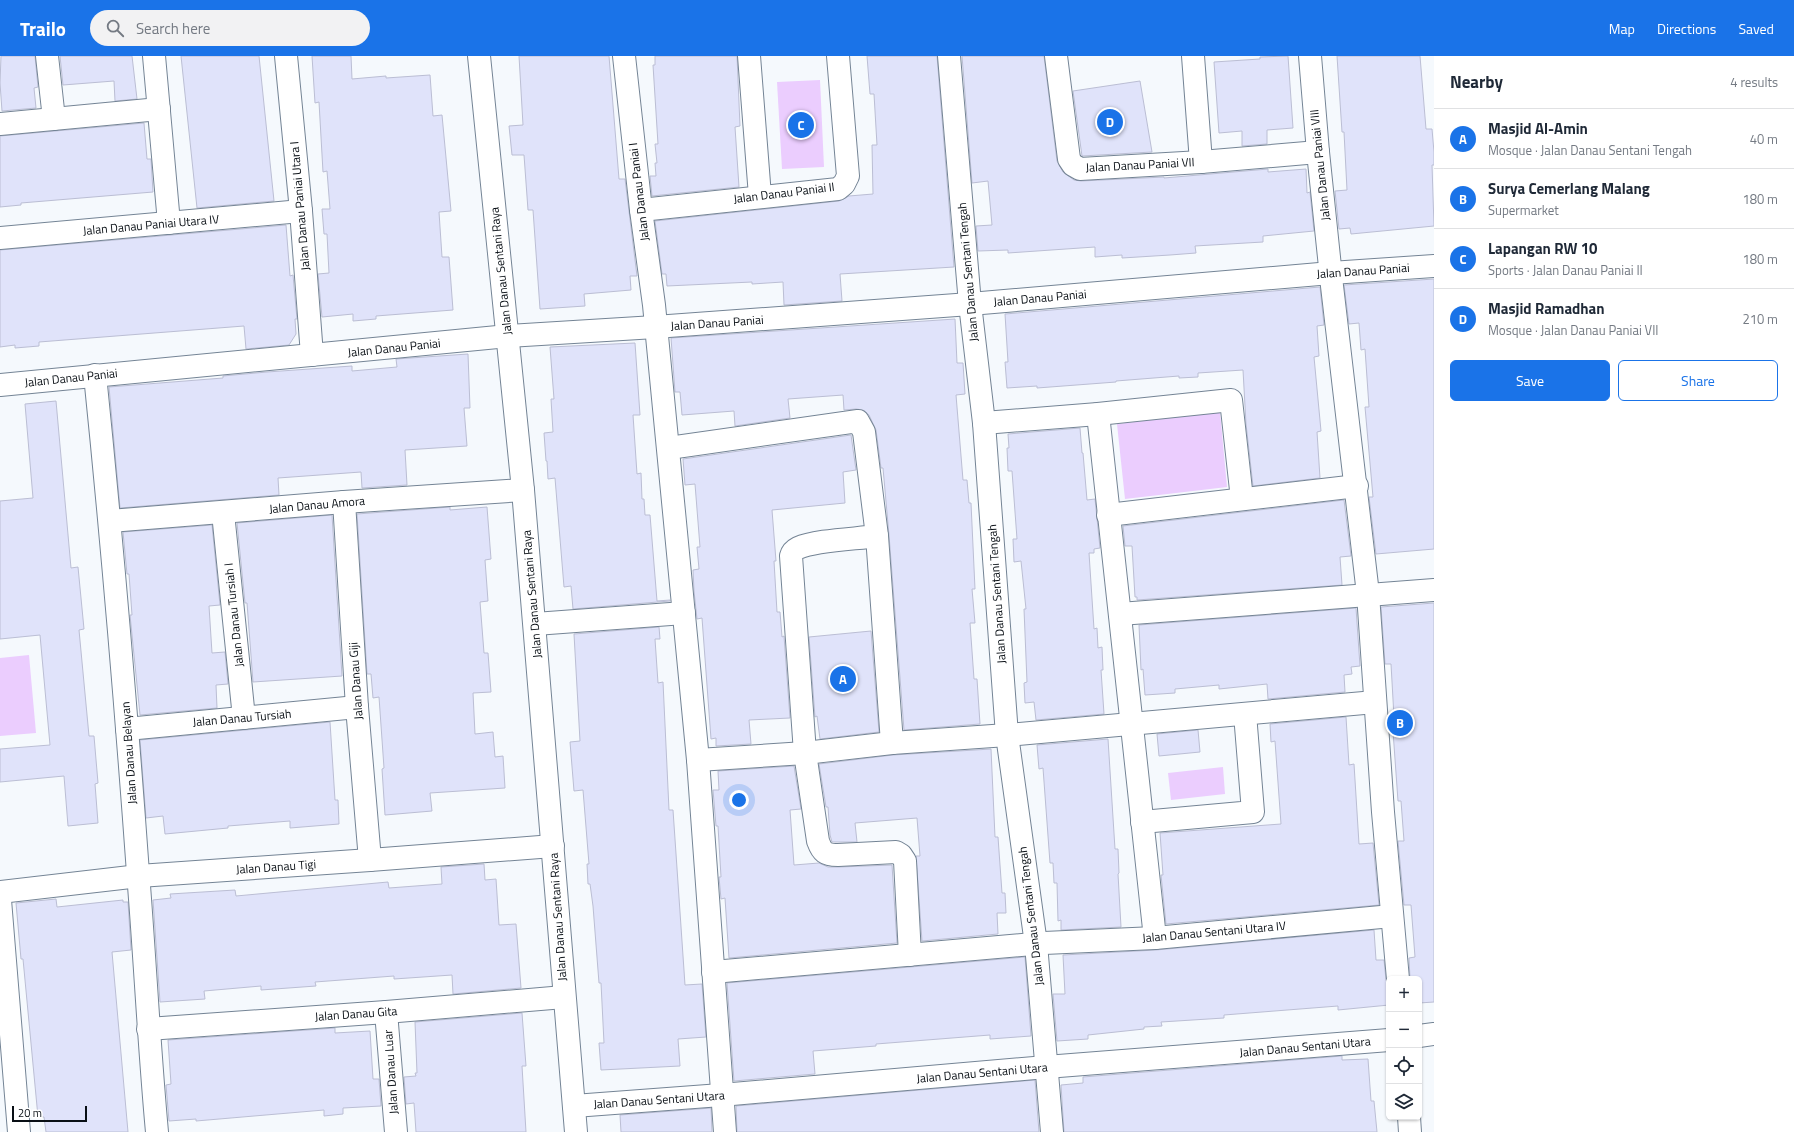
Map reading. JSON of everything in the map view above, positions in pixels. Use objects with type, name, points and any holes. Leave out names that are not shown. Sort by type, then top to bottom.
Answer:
[{"type":"street","points":[[47,56],[54,119]]},
{"type":"street","points":[[154,56],[169,224]]},
{"type":"street","name":"Jalan Danau Paniai Utara I","points":[[286,56],[301,211],[312,355]]},
{"type":"street","name":"Jalan Danau Sentani Raya","points":[[479,56],[523,490],[576,1132]]},
{"type":"street","name":"Jalan Danau Paniai I","points":[[624,56],[669,448],[698,760],[721,1095],[725,1132]]},
{"type":"street","points":[[749,56],[760,196]]},
{"type":"street","name":"Jalan Danau Paniai II","points":[[641,210],[838,188],[847,180],[848,176],[838,56]]},
{"type":"street","name":"Jalan Danau Sentani Tengah","points":[[949,56],[970,304],[984,423],[1008,735],[1036,944],[1052,1132]]},
{"type":"street","name":"Jalan Danau Paniai VII","points":[[1056,56],[1069,159],[1073,165],[1080,169],[1201,162],[1318,152]]},
{"type":"street","points":[[1193,56],[1201,162]]},
{"type":"street","name":"Jalan Danau Paniai VIII","points":[[1310,56],[1318,152],[1357,486],[1368,594],[1375,702],[1398,976]]},
{"type":"street","points":[[0,124],[159,109]]},
{"type":"street","name":"Jalan Danau Paniai Utara IV","points":[[0,238],[301,211]]},
{"type":"street","name":"Jalan Danau Paniai","points":[[0,385],[508,336],[970,304],[1332,273],[1434,266]]},
{"type":"street","name":"Jalan Danau Belayan","points":[[95,375],[110,521],[139,876],[148,1029],[157,1132]]},
{"type":"street","points":[[984,423],[1098,414],[1231,400],[1242,499]]},
{"type":"street","points":[[1098,414],[1155,938]]},
{"type":"street","points":[[669,448],[858,421],[864,432],[876,536],[892,743]]},
{"type":"street","points":[[1108,515],[1357,486]]},
{"type":"street","name":"Jalan Danau Amora","points":[[110,521],[344,502],[523,490]]},
{"type":"street","name":"Jalan Danau Giji","points":[[344,502],[370,860]]},
{"type":"street","name":"Jalan Danau Tursiah I","points":[[223,513],[244,718]]},
{"type":"street","points":[[876,536],[799,547],[792,551],[790,556],[804,753],[818,841],[824,853],[828,855],[838,855],[896,852],[901,855],[905,861],[910,955]]},
{"type":"street","points":[[1120,614],[1434,590]]},
{"type":"street","points":[[535,624],[684,613]]},
{"type":"street","points":[[698,760],[804,753],[892,743],[1008,735],[1375,702]]},
{"type":"street","name":"Jalan Danau Tursiah","points":[[127,729],[358,707]]},
{"type":"street","points":[[1142,822],[1253,812],[1245,714]]},
{"type":"street","name":"Jalan Danau Tigi","points":[[0,892],[139,876],[553,846]]},
{"type":"street","points":[[0,900],[6,1040],[19,1132]]},
{"type":"street","name":"Jalan Danau Sentani Utara IV","points":[[713,972],[1036,944],[1155,938],[1392,916]]},
{"type":"street","name":"Jalan Danau Gita","points":[[148,1029],[386,1012],[564,997]]},
{"type":"street","name":"Jalan Danau Luar","points":[[386,1012],[390,1131]]},
{"type":"street","points":[[1422,1036],[1434,1034]]},
{"type":"street","name":"Jalan Danau Sentani Utara","points":[[574,1106],[1386,1040]]},
{"type":"street","points":[[1409,1120],[1410,1132]]},
{"type":"shaded area","points":[[820,80],[824,167],[782,169],[777,82]]},
{"type":"shaded area","points":[[1220,412],[1227,487],[1125,499],[1117,424]]},
{"type":"shaded area","points":[[29,655],[36,733],[0,736],[0,658]]},
{"type":"shaded area","points":[[1223,767],[1225,794],[1171,800],[1168,773]]},
{"type":"building","points":[[1,56],[35,56],[38,87],[34,88],[36,108],[2,111],[0,83]]},
{"type":"building","points":[[60,56],[132,56],[137,99],[115,101],[114,81],[63,85]]},
{"type":"building","points":[[181,56],[259,56],[274,201],[197,208]]},
{"type":"building","points":[[312,56],[351,56],[352,79],[386,76],[386,78],[430,75],[433,116],[442,115],[451,211],[439,212],[442,257],[449,257],[453,310],[376,316],[376,319],[353,321],[353,314],[322,317],[318,274],[329,273],[327,234],[324,234],[322,209],[330,209],[327,171],[323,172],[319,102],[315,103]]},
{"type":"building","points":[[519,56],[609,56],[619,179],[625,179],[637,276],[630,276],[631,290],[584,294],[585,306],[540,309],[533,210],[528,210],[524,155],[512,155],[509,126],[523,125]]},
{"type":"building","points":[[655,56],[737,56],[740,126],[735,127],[739,187],[652,196],[650,176],[656,176],[655,163],[657,163],[655,144],[658,144],[653,65],[655,65]]},
{"type":"building","points":[[867,56],[937,56],[954,267],[840,274],[842,301],[784,305],[783,282],[667,286],[666,274],[662,274],[655,221],[839,201],[849,196],[873,194],[872,145],[877,145],[874,94],[870,94]]},
{"type":"building","points":[[962,56],[1044,56],[1057,161],[1063,172],[1074,180],[1164,178],[1268,169],[1268,172],[1306,169],[1307,193],[1310,192],[1314,231],[1263,236],[1263,242],[1195,246],[1196,253],[1122,258],[1122,255],[1095,257],[1095,247],[1008,253],[1008,250],[978,251],[976,226],[992,225],[988,181],[972,183]]},
{"type":"building","points":[[1288,56],[1293,128],[1267,130],[1267,144],[1242,146],[1242,131],[1219,133],[1214,62],[1260,59],[1260,57]]},
{"type":"building","points":[[1337,56],[1420,56],[1426,129],[1432,129],[1434,152],[1434,165],[1432,165],[1434,226],[1351,234],[1350,228],[1339,229],[1335,191],[1347,190],[1344,132],[1342,132]]},
{"type":"building","points":[[1140,81],[1152,152],[1082,156],[1073,91]]},
{"type":"building","points":[[144,123],[147,159],[151,159],[153,192],[21,203],[21,205],[0,207],[0,136]]},
{"type":"building","points":[[286,225],[290,276],[293,275],[297,319],[295,319],[296,334],[289,345],[246,349],[244,326],[39,342],[39,346],[15,348],[15,345],[0,347],[0,250]]},
{"type":"building","points":[[1434,279],[1434,549],[1376,554],[1369,497],[1373,497],[1365,407],[1369,407],[1365,349],[1361,350],[1359,323],[1349,324],[1344,285]]},
{"type":"building","points":[[1320,287],[1324,325],[1317,326],[1319,356],[1314,357],[1321,431],[1317,432],[1320,478],[1253,486],[1246,424],[1243,370],[1198,373],[1198,377],[1179,378],[1179,376],[1037,388],[1037,386],[1007,388],[1005,362],[1008,362],[1005,314]]},
{"type":"building","points":[[955,319],[957,363],[963,363],[965,394],[956,395],[963,480],[967,480],[969,503],[971,503],[975,589],[972,589],[975,623],[970,623],[974,679],[977,679],[980,724],[904,730],[883,468],[881,468],[876,430],[869,415],[863,410],[844,410],[843,395],[788,399],[790,418],[735,426],[734,411],[682,415],[680,392],[675,392],[671,338]]},
{"type":"building","points":[[635,343],[640,415],[633,415],[637,474],[641,473],[642,499],[644,499],[645,515],[650,515],[657,601],[670,601],[573,609],[571,586],[564,587],[555,478],[548,479],[546,461],[544,433],[553,432],[551,399],[554,399],[550,347]]},
{"type":"building","points":[[468,354],[470,408],[464,408],[467,446],[405,450],[407,485],[362,488],[361,472],[278,478],[279,495],[120,508],[109,387],[223,378],[223,376],[267,372],[352,366],[352,371],[397,367],[396,359]]},
{"type":"building","points":[[56,401],[71,568],[78,567],[84,629],[79,630],[89,736],[94,736],[98,783],[95,784],[98,823],[68,826],[64,776],[0,782],[0,749],[50,745],[40,635],[0,639],[0,501],[33,498],[25,404]]},
{"type":"building","points":[[1080,428],[1087,500],[1095,499],[1100,548],[1094,549],[1094,553],[1089,553],[1094,629],[1097,628],[1098,648],[1102,647],[1103,670],[1101,670],[1104,714],[1036,720],[1034,702],[1025,703],[1024,683],[1027,682],[1024,609],[1026,609],[1021,561],[1014,562],[1013,539],[1017,539],[1012,471],[1008,471],[1008,434]]},
{"type":"building","points":[[851,435],[856,470],[843,472],[845,503],[772,510],[776,561],[774,561],[777,612],[780,612],[782,637],[784,636],[790,718],[749,720],[751,744],[716,746],[716,738],[711,739],[702,618],[697,619],[694,591],[693,570],[699,569],[697,547],[700,547],[695,484],[685,485],[683,459]]},
{"type":"building","points":[[1344,500],[1351,556],[1340,557],[1342,585],[1137,600],[1137,597],[1135,597],[1132,546],[1125,546],[1123,526]]},
{"type":"building","points":[[450,507],[450,510],[487,507],[491,559],[485,560],[488,601],[480,602],[484,653],[488,653],[491,692],[473,693],[475,734],[493,732],[495,757],[503,756],[505,788],[430,793],[432,811],[385,815],[382,769],[384,768],[379,697],[373,698],[371,674],[367,674],[357,514]]},
{"type":"building","points":[[332,515],[342,676],[253,682],[247,603],[245,603],[237,523]]},
{"type":"building","points":[[212,525],[220,605],[209,606],[212,653],[225,652],[228,684],[216,685],[217,708],[140,715],[130,615],[132,615],[129,574],[127,574],[123,532]]},
{"type":"building","points":[[1434,603],[1434,1002],[1422,1003],[1422,976],[1410,976],[1409,958],[1415,957],[1411,905],[1404,905],[1398,841],[1404,841],[1401,801],[1398,801],[1392,717],[1394,717],[1391,664],[1385,664],[1381,607]]},
{"type":"building","points":[[1356,608],[1360,666],[1351,667],[1352,674],[1344,675],[1345,692],[1268,699],[1267,684],[1219,689],[1219,685],[1175,689],[1175,693],[1145,695],[1143,669],[1141,670],[1139,625]]},
{"type":"building","points":[[659,627],[660,639],[655,639],[658,683],[663,682],[669,810],[673,810],[685,985],[702,984],[706,1037],[678,1039],[680,1066],[601,1070],[599,1043],[604,1043],[601,983],[599,983],[593,906],[590,884],[588,884],[587,864],[589,864],[583,790],[574,791],[570,742],[580,741],[574,634]]},
{"type":"building","points":[[871,631],[879,732],[820,739],[817,716],[815,717],[809,637]]},
{"type":"building","points":[[1346,717],[1349,765],[1354,764],[1359,844],[1373,843],[1379,905],[1166,924],[1161,875],[1163,875],[1160,833],[1281,824],[1275,741],[1271,742],[1270,724]]},
{"type":"building","points":[[330,722],[335,800],[338,800],[339,824],[290,828],[290,821],[228,826],[228,828],[165,834],[163,816],[146,818],[140,740]]},
{"type":"building","points":[[1198,730],[1200,752],[1159,756],[1157,734]]},
{"type":"building","points":[[1108,739],[1115,849],[1118,849],[1121,927],[1061,930],[1061,920],[1058,921],[1057,883],[1054,883],[1053,863],[1050,863],[1043,768],[1039,769],[1037,745]]},
{"type":"building","points":[[991,749],[995,837],[998,837],[1002,893],[1005,893],[1006,913],[997,913],[998,934],[922,941],[916,856],[920,856],[917,818],[855,823],[857,842],[832,842],[828,807],[826,807],[819,764],[893,755]]},
{"type":"building","points":[[794,766],[801,809],[790,810],[794,865],[819,863],[828,867],[839,867],[892,865],[897,943],[729,958],[725,898],[721,899],[718,826],[716,826],[713,790],[719,790],[718,771]]},
{"type":"building","points":[[484,864],[485,880],[496,879],[499,925],[516,924],[521,988],[453,994],[452,975],[394,979],[394,976],[315,982],[316,986],[261,990],[261,986],[204,991],[205,999],[160,1002],[153,900],[171,898],[170,894],[235,890],[236,896],[388,882],[389,888],[442,884],[441,867]]},
{"type":"building","points":[[56,899],[57,907],[123,900],[123,902],[128,902],[131,950],[112,952],[128,1132],[46,1132],[44,1117],[38,1117],[23,959],[21,959],[16,903]]},
{"type":"building","points":[[1374,930],[1376,960],[1384,960],[1386,1005],[1338,1010],[1338,1006],[1224,1015],[1224,1018],[1161,1022],[1162,1026],[1088,1035],[1088,1039],[1057,1041],[1053,994],[1065,994],[1063,955],[1156,950]]},
{"type":"building","points":[[1025,957],[1031,1036],[990,1039],[990,1035],[876,1044],[876,1046],[813,1051],[815,1074],[734,1081],[727,983]]},
{"type":"building","points":[[522,1013],[526,1066],[522,1066],[526,1132],[416,1132],[414,1103],[406,1104],[404,1077],[416,1076],[415,1073],[417,1073],[415,1022]]},
{"type":"building","points":[[335,1028],[335,1033],[370,1031],[373,1079],[379,1079],[381,1106],[343,1108],[343,1114],[324,1116],[324,1110],[196,1121],[196,1119],[169,1121],[166,1085],[171,1084],[168,1040]]},
{"type":"building","points":[[1342,1056],[1342,1060],[1368,1059],[1371,1101],[1374,1101],[1377,1132],[1064,1132],[1061,1085],[1083,1083],[1083,1077]]},
{"type":"building","points":[[1035,1080],[1039,1132],[737,1132],[736,1106]]},
{"type":"building","points":[[711,1108],[712,1132],[621,1132],[620,1115]]},
{"type":"place","name":"Masjid Ramadhan","points":[[1110,122]]},
{"type":"place","name":"Lapangan RW 10","points":[[801,125]]},
{"type":"place","name":"Masjid Al-Amin","points":[[843,679]]},
{"type":"place","name":"Surya Cemerlang Malang","points":[[1400,723]]}]
